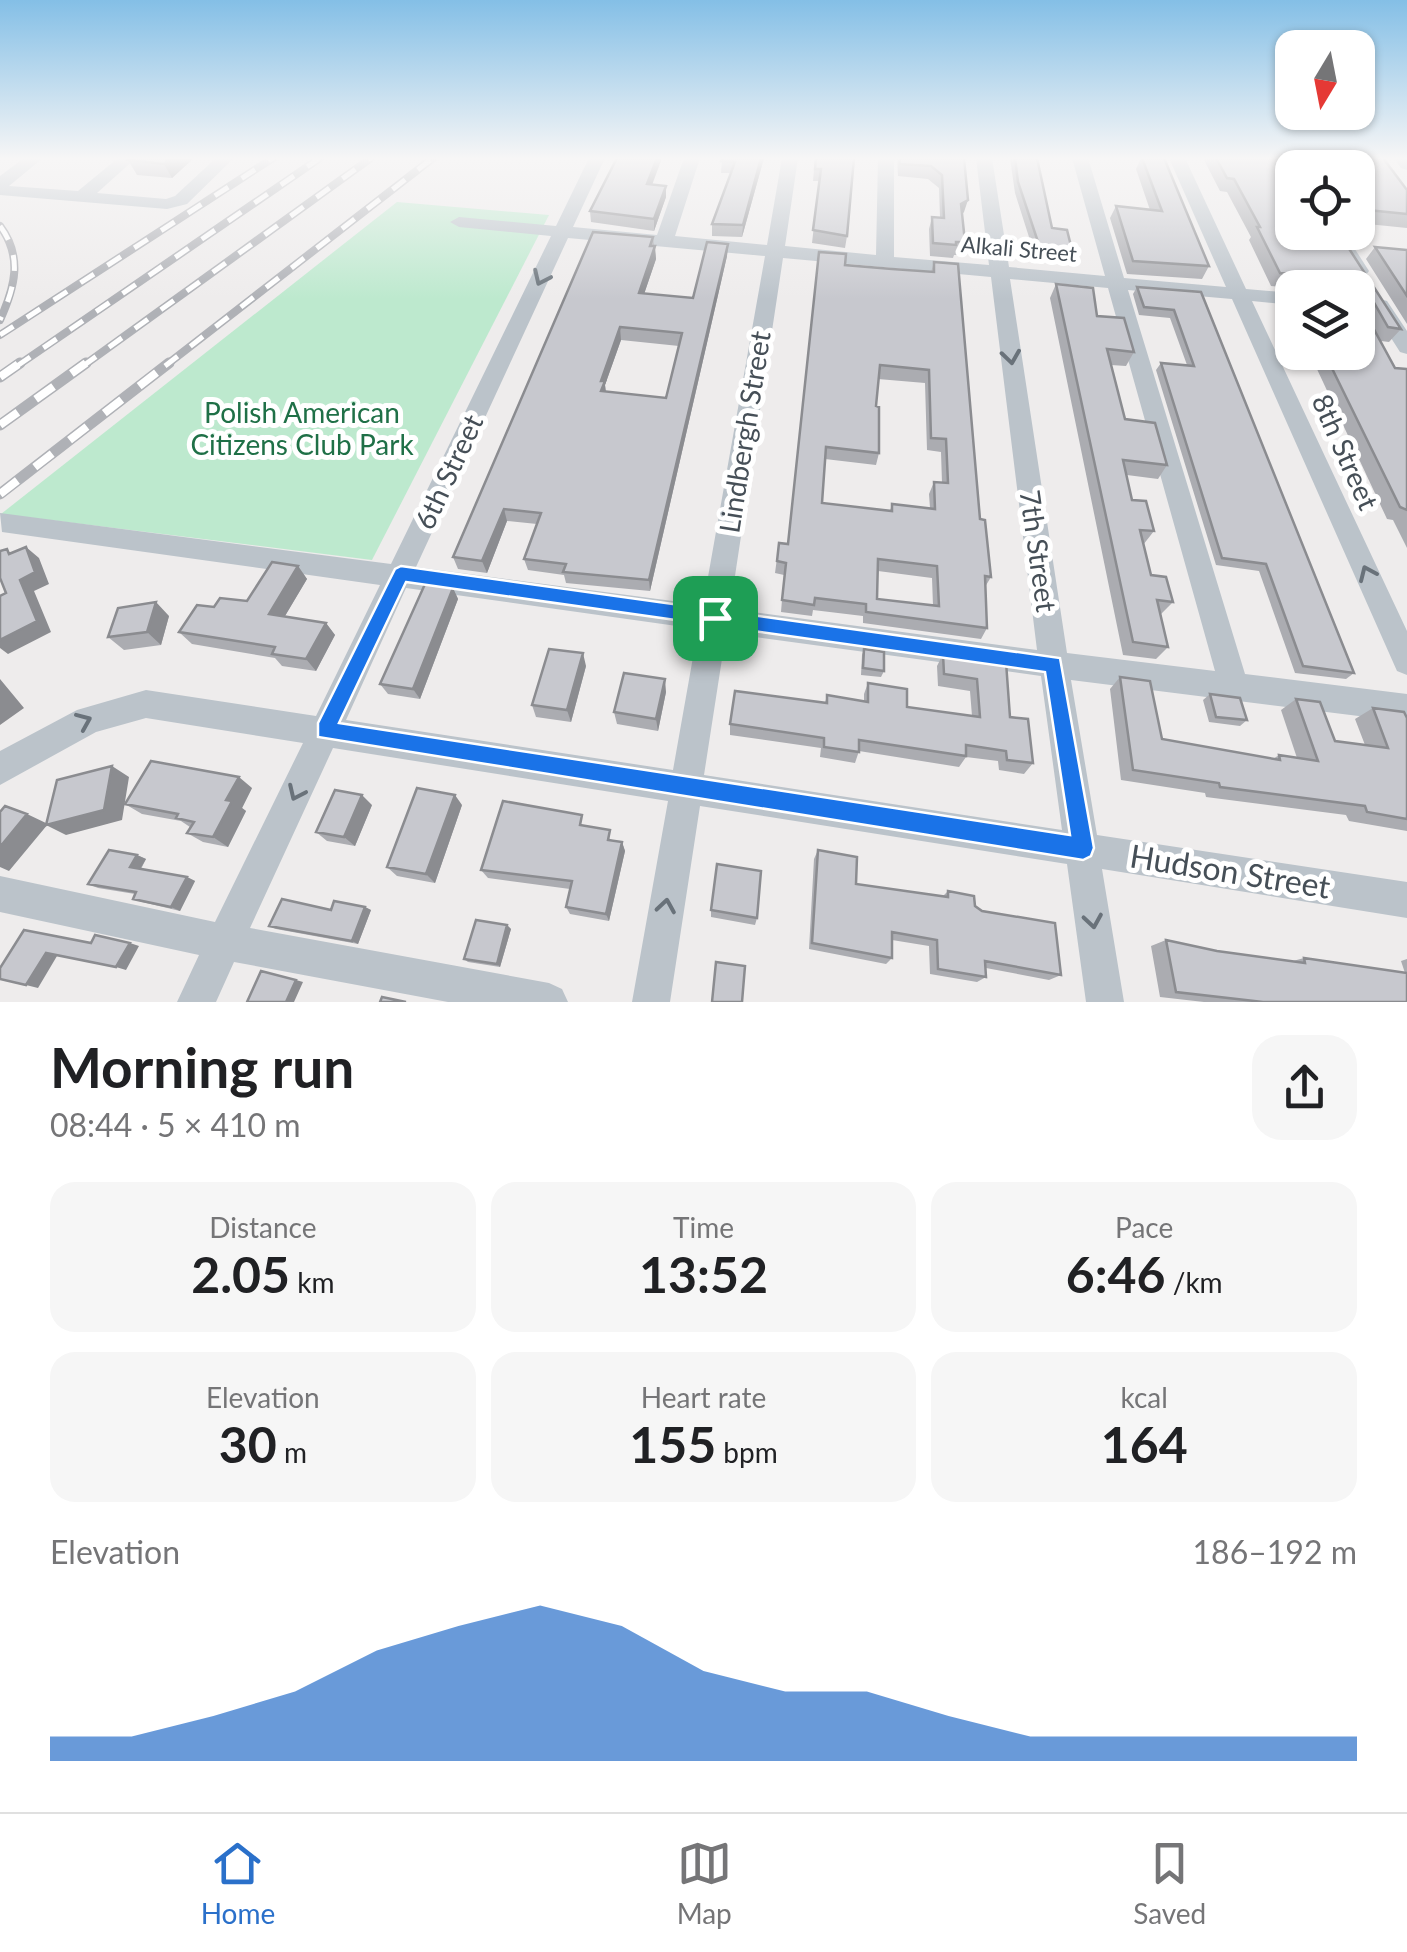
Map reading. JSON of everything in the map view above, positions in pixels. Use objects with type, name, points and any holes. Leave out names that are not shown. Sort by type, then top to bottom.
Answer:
[{"type":"street","name":"6th Street","points":[[196,1002],[575,205]]},
{"type":"street","points":[[664,241],[676,205]]},
{"type":"street","name":"Lindbergh Street","points":[[652,1002],[782,205]]},
{"type":"street","points":[[885,262],[886,205]]},
{"type":"street","name":"7th Street","points":[[991,205],[1105,1002]]},
{"type":"street","points":[[1094,205],[1234,686]]},
{"type":"street","name":"8th Street","points":[[1200,205],[1407,662]]},
{"type":"street","name":"Alkali Street","points":[[459,222],[1275,297]]},
{"type":"street","points":[[1346,250],[1407,347]]},
{"type":"street","points":[[1375,307],[1407,310]]},
{"type":"street","points":[[2,522],[1407,708]]},
{"type":"street","name":"Hudson Street","points":[[0,769],[86,719],[117,708],[146,704],[1407,900]]},
{"type":"street","points":[[0,894],[226,942],[549,1002]]},
{"type":"green space","name":"Polish American Citizens Club Park","points":[[393,205],[549,215],[372,560],[1,514]]},
{"type":"building","points":[[593,205],[659,205],[654,219],[590,211]]},
{"type":"building","points":[[719,205],[748,205],[743,225],[712,224]]},
{"type":"building","points":[[816,205],[850,205],[847,236],[813,230]]},
{"type":"building","points":[[943,205],[961,205],[965,242],[933,243],[932,217],[944,218]]},
{"type":"building","points":[[1026,205],[1047,205],[1052,228],[1067,230],[1072,250],[1040,248]]},
{"type":"building","points":[[1160,205],[1183,205],[1209,266],[1133,261],[1116,206],[1162,211]]},
{"type":"building","points":[[1248,205],[1275,205],[1275,250],[1350,250],[1363,270],[1278,270]]},
{"type":"building","points":[[1375,205],[1407,205],[1407,214],[1375,211]]},
{"type":"building","points":[[593,232],[653,237],[650,246],[655,246],[639,293],[693,298],[707,242],[728,244],[649,580],[563,572],[566,564],[524,559],[541,513],[504,509],[482,561],[453,557]],"holes":[[[620,327],[682,333],[666,398],[601,391]]]},
{"type":"building","points":[[1375,247],[1407,250],[1407,296]]},
{"type":"building","points":[[819,252],[846,254],[845,265],[934,272],[934,262],[958,264],[980,519],[985,520],[991,577],[985,576],[987,628],[866,612],[866,604],[815,598],[814,605],[782,600],[786,563],[777,561],[779,543],[788,544]],"holes":[[[880,365],[929,370],[931,438],[946,439],[948,483],[934,482],[935,509],[892,504],[892,511],[822,503],[826,447],[879,453],[876,406]],[[878,559],[937,566],[939,606],[877,599]]]},
{"type":"building","points":[[1056,284],[1093,288],[1097,316],[1124,318],[1134,352],[1107,349],[1125,419],[1155,423],[1167,465],[1123,460],[1132,500],[1146,501],[1154,531],[1140,530],[1151,575],[1166,577],[1173,602],[1157,600],[1168,647],[1133,642]]},
{"type":"building","points":[[1137,287],[1201,292],[1354,673],[1303,666],[1266,564],[1222,558],[1161,363],[1194,366],[1174,310],[1144,307]]},
{"type":"building","points":[[1375,289],[1401,329],[1388,327],[1375,304]]},
{"type":"building","points":[[1375,331],[1395,368],[1407,369],[1407,510],[1400,507],[1333,370],[1375,370]]},
{"type":"building","points":[[26,547],[35,572],[20,580],[37,621],[0,640],[0,596],[6,593],[0,578],[0,551],[7,549],[9,554]]},
{"type":"building","points":[[272,562],[298,566],[269,614],[326,623],[306,659],[272,654],[275,647],[179,632],[197,605],[214,607],[220,598],[247,601]]},
{"type":"building","points":[[425,584],[453,588],[413,689],[380,684]]},
{"type":"building","points":[[156,602],[147,632],[108,637],[118,608]]},
{"type":"building","points":[[549,649],[583,653],[567,710],[532,705]]},
{"type":"building","points":[[864,649],[884,652],[884,671],[863,668]]},
{"type":"building","points":[[943,654],[1006,662],[1010,717],[1028,719],[1033,763],[1007,760],[1006,751],[966,745],[966,756],[859,740],[859,752],[824,747],[824,738],[730,724],[735,691],[827,703],[827,695],[868,702],[868,683],[907,689],[907,707],[980,717],[977,679],[944,674]]},
{"type":"building","points":[[624,673],[665,679],[656,719],[614,712]]},
{"type":"building","points":[[1120,677],[1150,681],[1162,739],[1280,760],[1279,755],[1318,761],[1296,699],[1320,702],[1335,741],[1388,748],[1373,708],[1404,712],[1407,819],[1367,812],[1365,806],[1220,787],[1219,783],[1133,770]]},
{"type":"building","points":[[1210,694],[1240,698],[1247,720],[1216,717]]},
{"type":"building","points":[[151,761],[239,777],[226,800],[232,801],[213,837],[187,833],[194,822],[176,818],[178,814],[125,804]]},
{"type":"building","points":[[112,766],[104,810],[46,825],[57,780]]},
{"type":"building","points":[[417,788],[455,795],[426,874],[387,867]]},
{"type":"building","points":[[335,790],[362,795],[344,837],[316,832]]},
{"type":"building","points":[[503,801],[582,815],[580,825],[610,830],[608,840],[622,842],[606,914],[566,907],[572,881],[481,870]]},
{"type":"building","points":[[5,806],[27,814],[0,847],[0,812]]},
{"type":"building","points":[[109,850],[137,855],[130,867],[187,877],[171,907],[133,899],[136,892],[88,884]]},
{"type":"building","points":[[818,850],[857,857],[856,884],[948,897],[948,891],[974,896],[975,906],[982,911],[1055,923],[1061,975],[985,961],[986,977],[938,969],[937,940],[892,932],[892,958],[812,943]]},
{"type":"building","points":[[717,864],[761,871],[757,918],[711,910]]},
{"type":"building","points":[[282,899],[331,910],[334,901],[365,907],[352,941],[269,926]]},
{"type":"building","points":[[476,920],[507,925],[497,964],[464,959]]},
{"type":"building","points":[[24,930],[91,943],[95,935],[130,943],[116,967],[46,953],[26,985],[0,979],[0,968]]},
{"type":"building","points":[[1166,940],[1217,951],[1305,963],[1304,958],[1407,973],[1407,1002],[1263,1002],[1176,992]]},
{"type":"building","points":[[716,962],[745,966],[742,1002],[712,1002]]},
{"type":"building","points":[[261,971],[296,980],[286,1002],[247,1002]]},
{"type":"building","points":[[382,997],[406,1002],[380,1002]]},
{"type":"railway","points":[[0,335],[201,205]]},
{"type":"railway","points":[[17,366],[252,205]]},
{"type":"railway","points":[[83,366],[306,205]]},
{"type":"railway","points":[[165,366],[373,205]]},
{"type":"railway","points":[[0,226],[14,261],[10,296],[0,320]]},
{"type":"railway","points":[[0,377],[20,363]]},
{"type":"railway","points":[[0,425],[86,363]]},
{"type":"railway","points":[[0,494],[169,363]]},
{"type":"route","points":[[401,574],[715,618],[1054,664],[1083,848],[326,730],[401,574]]}]
